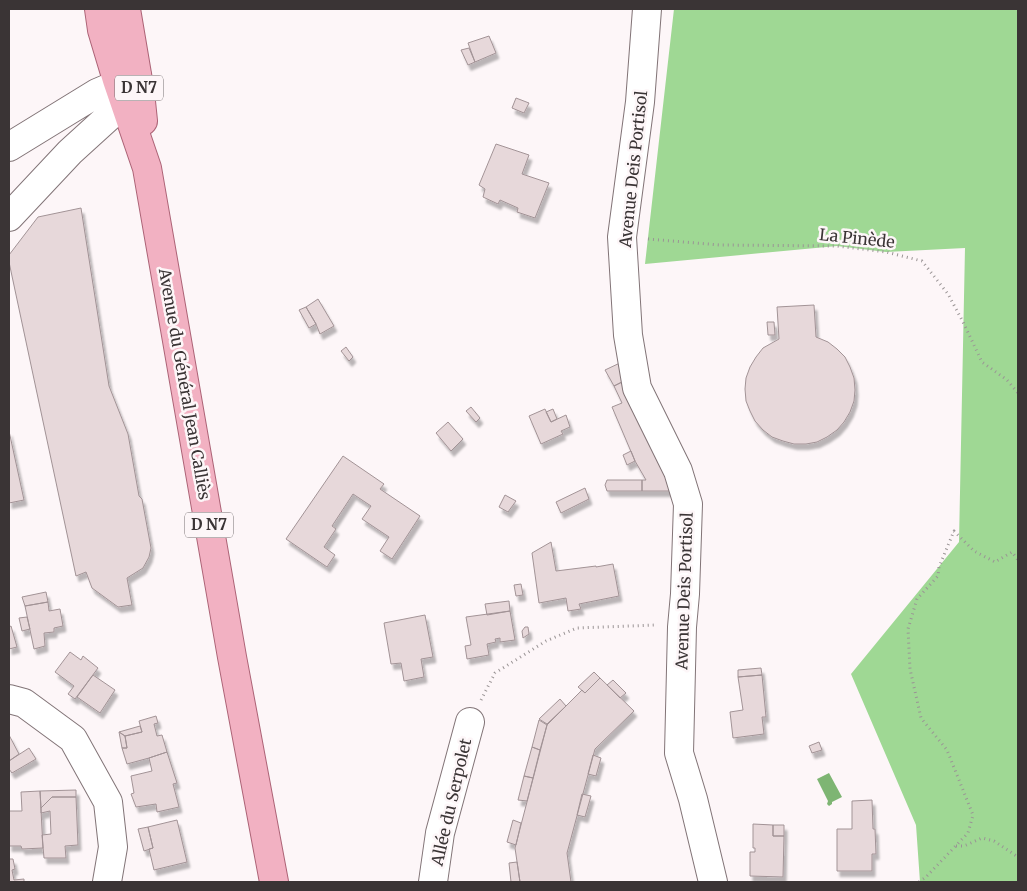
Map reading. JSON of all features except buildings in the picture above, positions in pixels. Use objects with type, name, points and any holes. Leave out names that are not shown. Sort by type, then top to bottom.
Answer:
[{"type":"main road","points":[[99,9],[102,30],[130,89]]},
{"type":"main road","name":"D N7","points":[[126,9],[130,89]]},
{"type":"main road","name":"Avenue du Général Jean Calliès","points":[[130,89],[147,168],[232,657],[274,882]]},
{"type":"street","name":"Avenue Deis Portisol","points":[[647,9],[640,102],[622,237],[628,335],[637,388],[678,472],[688,504],[682,627],[679,753],[693,800],[713,882]]},
{"type":"street","points":[[9,147],[97,93],[130,89]]},
{"type":"street","points":[[9,217],[130,89]]},
{"type":"street","points":[[9,699],[24,703],[73,739],[108,802],[113,847],[106,882]]},
{"type":"street","name":"Allée du Serpolet","points":[[433,882],[440,833],[470,722]]},
{"type":"path","name":"La Pinède","points":[[622,237],[720,245],[837,246],[886,252],[922,261],[948,294],[982,362],[1007,380],[1018,393]]},
{"type":"path","points":[[919,882],[968,833],[973,816],[946,750],[921,718],[910,669],[908,629],[916,599],[938,576],[939,568],[954,531],[974,551],[995,562],[1012,552],[1018,560]]},
{"type":"path","points":[[470,722],[495,673],[546,641],[577,628],[657,625],[682,627]]},
{"type":"path","points":[[955,846],[964,846],[982,838],[994,841],[1018,857]]},
{"type":"shaded area","points":[[674,9],[1018,9],[1018,882],[920,882],[916,825],[851,674],[959,542],[965,248],[886,252],[837,246],[645,264]]},
{"type":"shaded area","points":[[829,773],[842,797],[832,802],[829,806],[817,779]]}]
